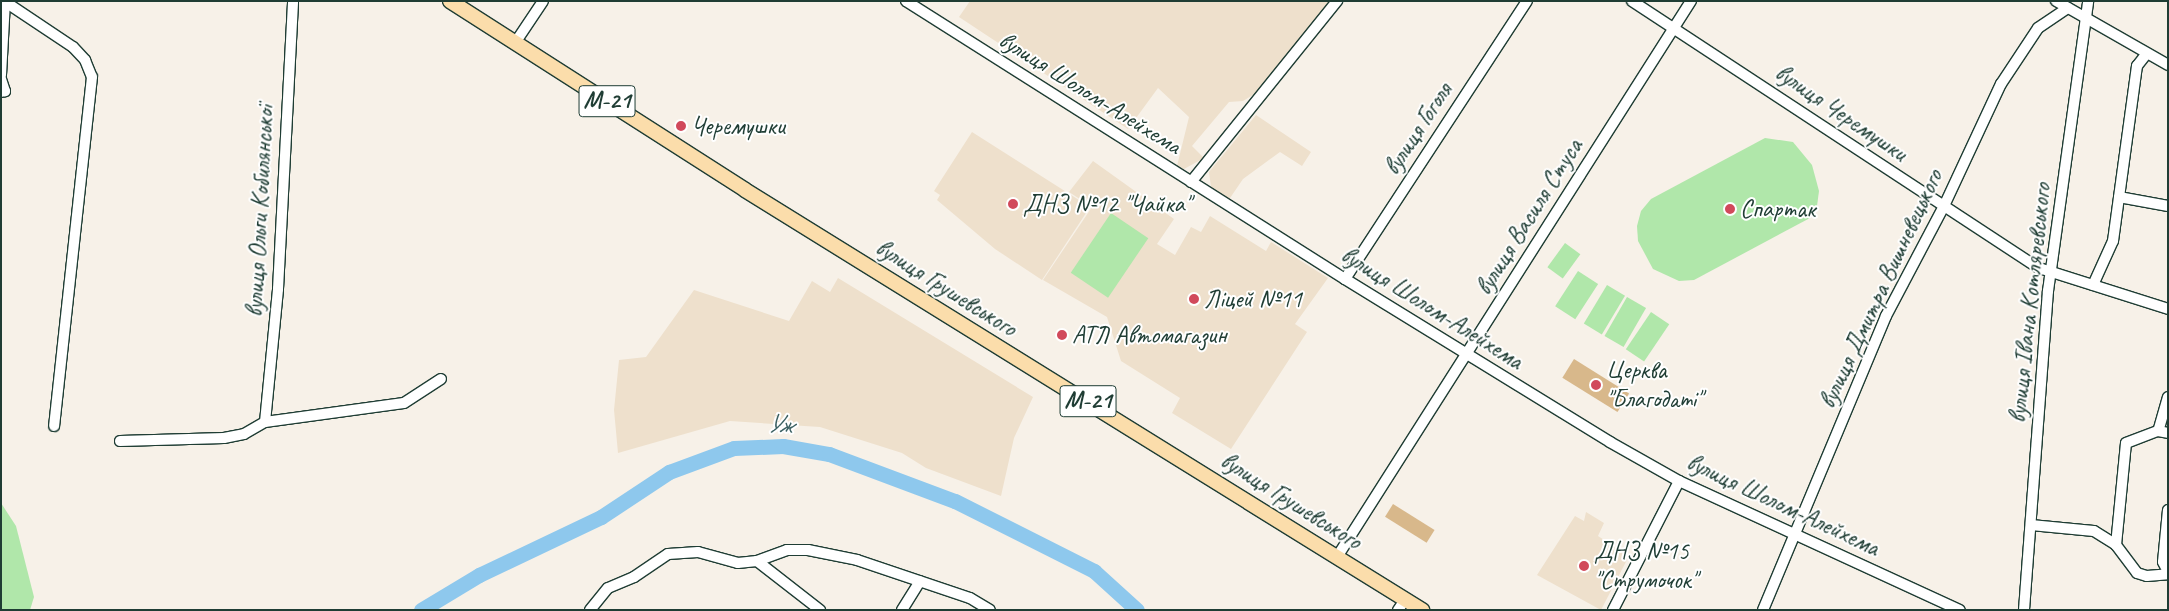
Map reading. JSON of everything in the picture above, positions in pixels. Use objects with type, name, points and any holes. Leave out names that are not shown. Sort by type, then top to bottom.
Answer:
[{"type":"highway","name":"вулиця Грушевського","points":[[450,1],[753,195],[1337,557],[1402,605],[1422,610]]},
{"type":"street","name":"вулиця Ольги Кобилянської","points":[[265,422],[278,289],[293,1]]},
{"type":"street","points":[[516,43],[544,1]]},
{"type":"street","name":"вулиця Шолом-Алейхема","points":[[906,1],[1467,356],[1679,482],[1960,610]]},
{"type":"street","points":[[1191,182],[1337,1]]},
{"type":"street","name":"вулиця Гоголя","points":[[1345,280],[1527,1]]},
{"type":"street","name":"вулиця Черемушки","points":[[1632,1],[2034,265],[2168,310]]},
{"type":"street","name":"вулиця Василя Стуса","points":[[1337,557],[1467,356],[1691,1]]},
{"type":"street","points":[[2056,1],[2168,65]]},
{"type":"street","name":"вулиця Івана Котляревського","points":[[2024,610],[2052,272],[2088,1]]},
{"type":"street","points":[[1,74],[6,2]]},
{"type":"street","points":[[6,2],[73,48],[92,77],[54,426]]},
{"type":"street","name":"вулиця Дмитра Вишневецького","points":[[1763,610],[1886,316],[1944,206],[2012,64],[2038,28],[2068,8]]},
{"type":"street","points":[[2093,285],[2113,241],[2138,66],[2147,53]]},
{"type":"street","points":[[1,79],[5,91],[1,92]]},
{"type":"street","points":[[2119,197],[2168,206]]},
{"type":"street","points":[[120,441],[224,438],[244,434],[265,422],[404,403],[441,379]]},
{"type":"street","points":[[2116,545],[2126,444],[2163,432],[2168,397]]},
{"type":"street","points":[[1613,610],[1679,482]]},
{"type":"street","points":[[2031,525],[2094,531],[2116,545],[2137,573],[2147,576],[2168,573],[2163,562],[2168,510]]},
{"type":"street","points":[[590,610],[608,588],[634,578],[668,554],[698,552],[738,562],[757,561],[787,550],[808,550],[857,560],[970,598],[990,610]]},
{"type":"street","points":[[757,561],[820,610]]},
{"type":"street","points":[[902,610],[920,581]]},
{"type":"shaded area","points":[[970,1],[1330,1],[1256,93],[1243,101],[1229,102],[1192,146],[1204,158],[1184,169],[1177,166],[1189,117],[1158,88],[1128,129],[959,17]]},
{"type":"shaded area","points":[[1256,115],[1311,152],[1302,166],[1280,152],[1243,179],[1228,201],[1211,187],[1209,172]]},
{"type":"shaded area","name":"ДНЗ №12 \"Чайка\"","points":[[972,132],[1090,207],[1042,280],[995,249],[937,200],[940,195],[934,191]]},
{"type":"shaded area","name":"Ліцей №11","points":[[1093,161],[1174,219],[1157,244],[1175,255],[1191,227],[1201,232],[1210,216],[1266,251],[1271,242],[1328,278],[1295,324],[1307,332],[1231,449],[1172,413],[1180,398],[1121,361],[1107,317],[1043,280],[1092,207],[1069,192]]},
{"type":"shaded area","points":[[838,278],[1033,397],[1014,438],[1001,496],[926,468],[902,453],[820,427],[730,421],[618,453],[614,410],[619,360],[646,357],[694,290],[789,321],[812,281],[830,292]]},
{"type":"shaded area","name":"ДНЗ №15 \"Струмочок\"","points":[[1586,512],[1604,523],[1598,536],[1629,556],[1601,610],[1537,575],[1575,516],[1584,521]]},
{"type":"green space","name":"Спартак","points":[[1765,138],[1793,142],[1812,165],[1819,191],[1817,206],[1810,218],[1694,280],[1679,281],[1653,269],[1638,241],[1637,226],[1641,211],[1651,199]]},
{"type":"green space","points":[[1111,213],[1148,238],[1108,298],[1071,273]]},
{"type":"green space","points":[[1565,243],[1580,254],[1563,278],[1547,267]]},
{"type":"green space","points":[[1578,271],[1598,284],[1575,319],[1555,306]]},
{"type":"green space","points":[[1607,285],[1625,296],[1602,334],[1584,324]]},
{"type":"green space","points":[[1627,297],[1646,308],[1624,347],[1604,336]]},
{"type":"green space","points":[[1651,312],[1669,324],[1644,362],[1626,349]]},
{"type":"green space","points":[[1,503],[16,526],[34,597],[30,610],[1,610]]},
{"type":"building","name":"Церква \"Благодаті\"","points":[[1574,359],[1629,393],[1617,412],[1562,378]]},
{"type":"building","points":[[1393,504],[1435,530],[1427,543],[1385,517]]},
{"type":"waterway","name":"Уж","points":[[421,610],[479,575],[601,517],[669,472],[734,448],[783,446],[829,454],[955,501],[1094,571],[1137,610]]},
{"type":"place","name":"Черемушки","points":[[681,126]]},
{"type":"place","name":"ДНЗ №12 \"Чайка\"","points":[[1013,204]]},
{"type":"place","name":"Спартак","points":[[1730,209]]},
{"type":"place","name":"Ліцей №11","points":[[1194,299]]},
{"type":"place","name":"АТЛ Автомагазин","points":[[1062,335]]},
{"type":"place","name":"Церква \"Благодаті\"","points":[[1596,385]]},
{"type":"place","name":"ДНЗ №15 \"Струмочок\"","points":[[1584,566]]}]
